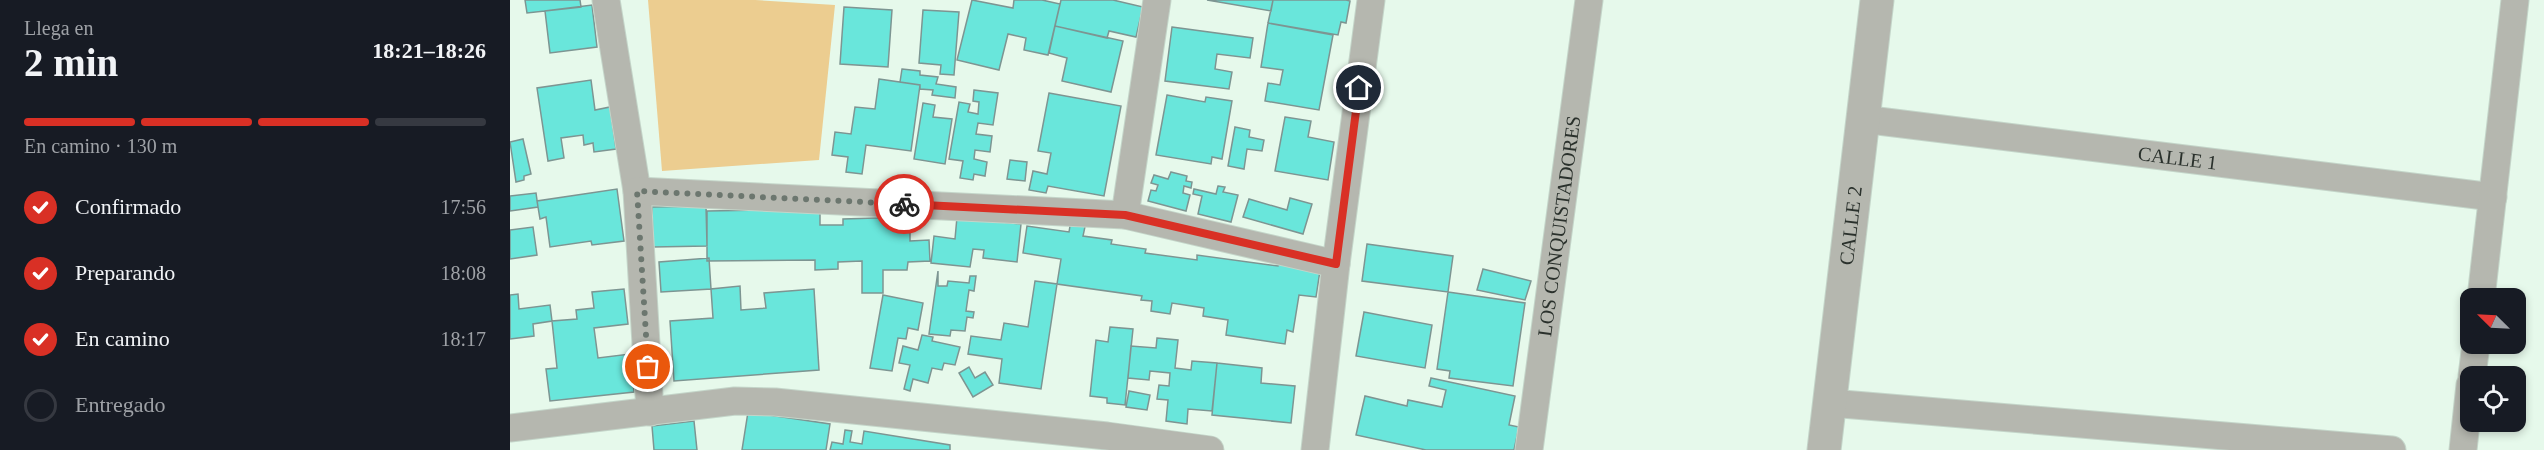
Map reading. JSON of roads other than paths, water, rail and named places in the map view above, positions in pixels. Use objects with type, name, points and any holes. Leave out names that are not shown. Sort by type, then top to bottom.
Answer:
[{"type":"street","points":[[606,0],[637,191],[650,412]]},
{"type":"street","points":[[1125,215],[1157,0]]},
{"type":"street","points":[[1315,450],[1336,264],[1371,0]]},
{"type":"street","name":"LOS CONQUISTADORES","points":[[1529,450],[1590,0]]},
{"type":"street","name":"CALLE 2","points":[[1824,450],[1877,0]]},
{"type":"street","points":[[2482,288],[2515,0]]},
{"type":"street","name":"CALLE 1","points":[[1862,119],[2493,197]]},
{"type":"street","points":[[637,191],[1125,215],[1336,264]]},
{"type":"street","points":[[510,428],[735,401],[775,402],[1106,443],[1210,450]]},
{"type":"street","points":[[1830,403],[2392,450]]},
{"type":"street","points":[[2463,450],[2465,432]]}]
